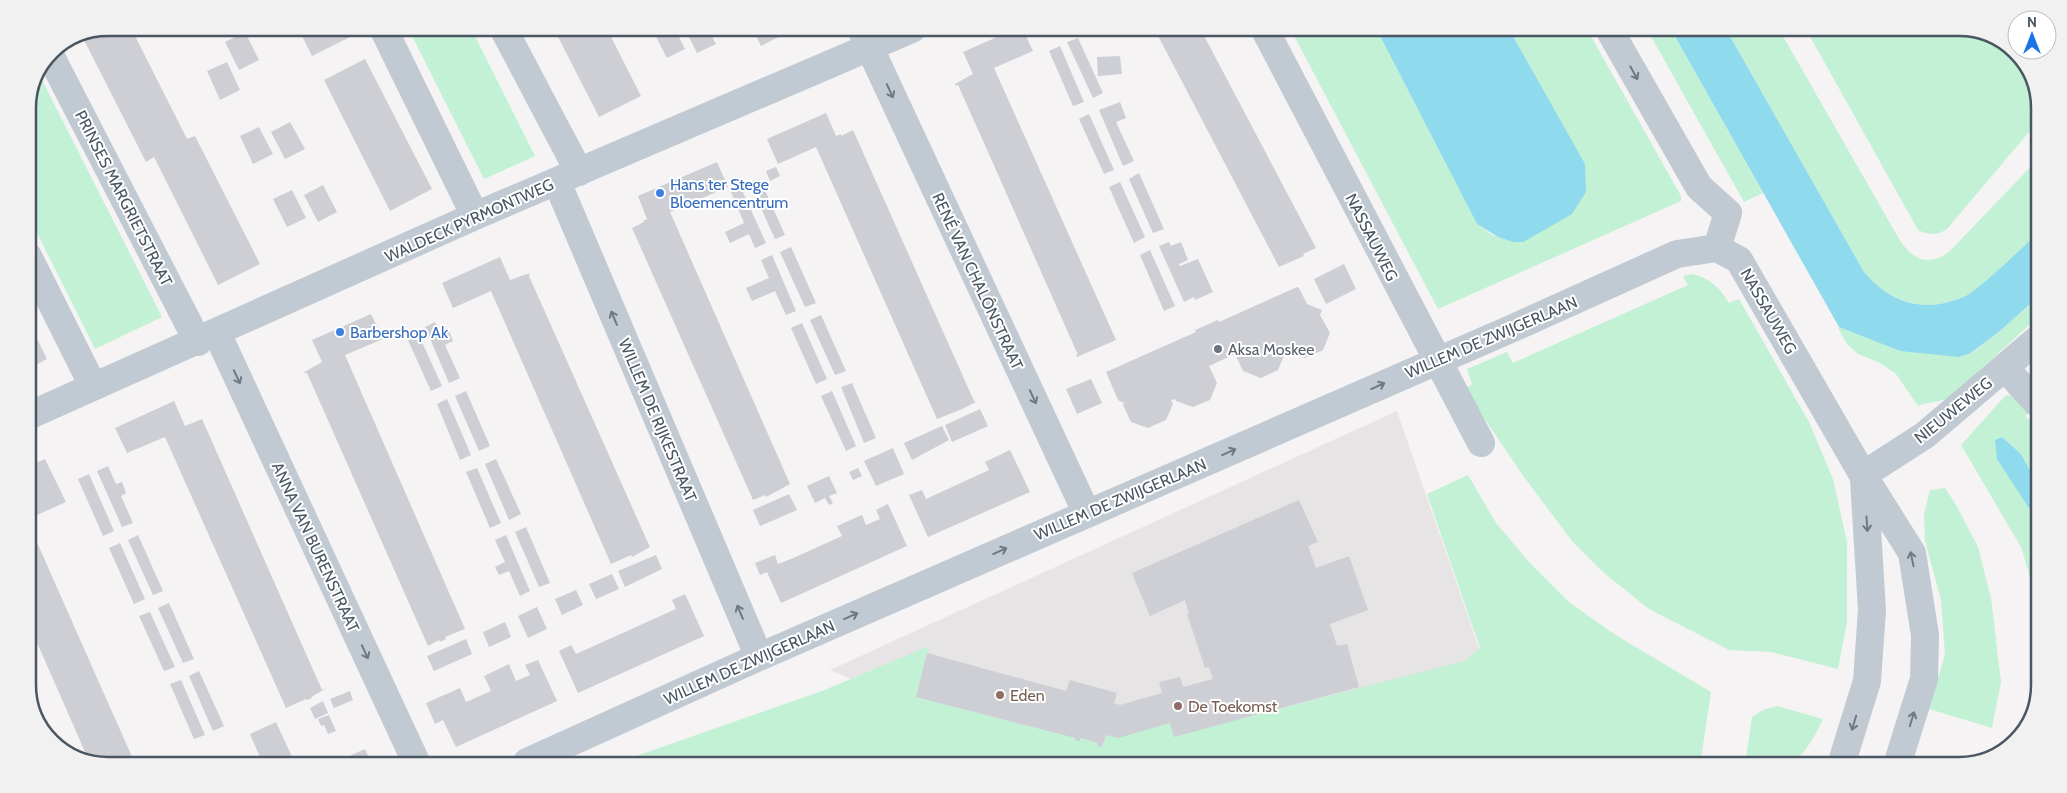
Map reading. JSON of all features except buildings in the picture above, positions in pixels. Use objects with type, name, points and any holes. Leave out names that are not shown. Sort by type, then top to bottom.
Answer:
[{"type":"street","points":[[387,36],[475,216]]},
{"type":"street","name":"WILLEM DE RIJKESTRAAT","points":[[506,36],[568,177],[759,657]]},
{"type":"street","name":"NASSAUWEG","points":[[1268,36],[1481,443]]},
{"type":"street","points":[[1613,36],[1699,187],[1728,212],[1717,248]]},
{"type":"street","name":"WALDECK PYRMONTWEG","points":[[36,412],[475,216],[568,177],[865,38]]},
{"type":"street","name":"RENÉ VAN CHALÔNSTRAAT","points":[[865,38],[1087,514]]},
{"type":"street","name":"PRINSES MARGRIETSTRAAT","points":[[53,61],[207,337]]},
{"type":"street","name":"NASSAUWEG","points":[[1717,248],[1739,260],[1863,475],[1912,552],[1925,635],[1924,679],[1900,757]]},
{"type":"street","name":"WILLEM DE ZWIJGERLAAN","points":[[538,757],[759,657],[1677,254],[1717,248]]},
{"type":"street","points":[[36,272],[93,386]]},
{"type":"street","name":"ANNA VAN BURENSTRAAT","points":[[207,337],[414,757]]},
{"type":"street","name":"NIEUWEWEG","points":[[1863,475],[1925,435],[2031,345]]},
{"type":"street","points":[[2005,368],[2031,396]]},
{"type":"street","name":"NASSAUWEG","points":[[1843,757],[1867,681],[1872,610],[1863,475]]},
{"type":"shaded area","points":[[1397,411],[1493,689],[1056,757],[1030,757],[830,670]]},
{"type":"green space","points":[[412,36],[475,36],[535,156],[484,179]]},
{"type":"green space","points":[[1294,36],[1380,36],[1477,224],[1492,235],[1513,242],[1585,173],[1584,164],[1513,36],[1591,36],[1681,196],[1681,201],[1438,309]]},
{"type":"green space","points":[[1651,36],[1675,36],[1763,193],[1744,202]]},
{"type":"green space","points":[[1730,36],[1783,36],[1899,239],[1910,252],[1921,259],[1934,259],[1949,252],[2031,166],[2031,240],[1969,294],[1939,304],[1915,304],[1893,296],[1864,272]]},
{"type":"green space","points":[[1810,36],[1968,37],[1982,40],[2003,51],[2007,54],[2007,60],[2013,60],[2021,72],[2031,104],[2031,129],[1947,229],[1936,234],[1918,230]]},
{"type":"green space","points":[[42,80],[162,317],[95,349],[36,231],[36,108]]},
{"type":"green space","points":[[1693,274],[1705,278],[1714,284],[1729,303],[1739,299],[1809,422],[1833,479],[1847,542],[1847,621],[1838,669],[1771,652],[1729,650],[1649,609],[1604,573],[1572,541],[1524,477],[1465,390],[1472,384],[1467,369],[1507,352],[1513,363],[1688,285],[1683,276]]},
{"type":"green space","points":[[2031,303],[2031,323],[1949,398],[1918,406],[1896,374],[1880,363],[1858,354],[1847,344],[1838,328],[1900,351],[1972,353]]},
{"type":"green space","points":[[2006,395],[2018,397],[2031,411],[2025,416],[2031,421],[2031,472],[2021,454],[2002,437],[2031,507],[2031,580],[2021,547],[1961,445]]},
{"type":"green space","points":[[1468,475],[1496,523],[1530,563],[1569,602],[1614,634],[1711,692],[1701,757],[633,757],[822,691],[929,646],[916,697],[1075,738],[1075,740],[1080,741],[1081,738],[1098,743],[1098,746],[1102,747],[1106,735],[1170,723],[1174,736],[1464,661],[1480,648],[1427,494]]},
{"type":"green space","points":[[1945,488],[1978,547],[1991,598],[2001,682],[1992,728],[1929,709],[1945,654],[1941,600],[1925,541],[1924,514],[1930,490]]},
{"type":"green space","points":[[1777,706],[1823,719],[1808,746],[1799,757],[1746,757],[1752,717],[1763,710]]},
{"type":"water","points":[[1380,36],[1513,36],[1585,164],[1586,192],[1572,214],[1523,242],[1513,242],[1498,237],[1477,224]]},
{"type":"water","points":[[1675,36],[1730,36],[1864,272],[1893,296],[1915,304],[1927,305],[1961,298],[1987,280],[2031,240],[2031,303],[2000,331],[1971,353],[1959,357],[1900,351],[1839,327]]},
{"type":"water","points":[[2002,437],[2021,454],[2031,472],[2031,511],[1997,459],[1995,440]]},
{"type":"place","name":"Hans ter Stege Bloemencentrum","points":[[660,193]]},
{"type":"place","name":"Barbershop Ak","points":[[340,332]]},
{"type":"place","name":"Aksa Moskee","points":[[1218,349]]},
{"type":"place","name":"Eden","points":[[1000,695]]},
{"type":"place","name":"De Toekomst","points":[[1178,706]]}]
